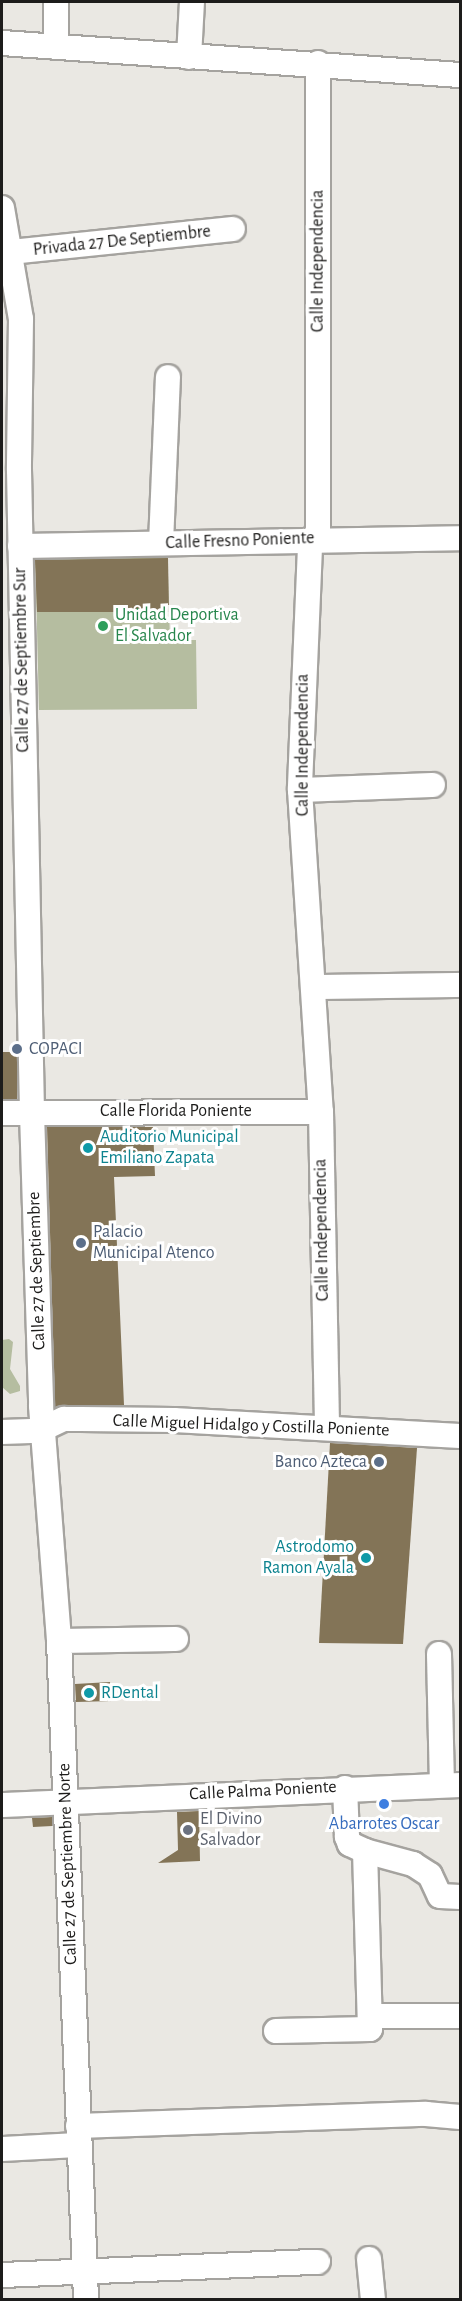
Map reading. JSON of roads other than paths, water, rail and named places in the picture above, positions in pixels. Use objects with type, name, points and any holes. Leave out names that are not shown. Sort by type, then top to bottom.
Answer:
[{"type":"street","points":[[56,2],[56,47]]},
{"type":"street","points":[[189,57],[192,2]]},
{"type":"street","points":[[2,43],[189,57],[318,63],[460,75]]},
{"type":"street","name":"Calle Independencia","points":[[318,63],[318,530],[312,539],[300,790],[315,987],[321,1112],[327,1427]]},
{"type":"street","name":"Calle 27 de Septiembre Sur","points":[[2,208],[21,320],[10,469],[20,546],[11,598],[12,691],[32,1113]]},
{"type":"street","name":"Privada 27 De Septiembre","points":[[10,252],[233,229]]},
{"type":"street","points":[[161,543],[168,377]]},
{"type":"street","name":"Calle Fresno Poniente","points":[[20,546],[460,538]]},
{"type":"street","points":[[300,790],[433,785]]},
{"type":"street","points":[[315,987],[460,985]]},
{"type":"street","name":"Calle Florida Poniente","points":[[2,1113],[321,1112]]},
{"type":"street","name":"Calle 27 de Septiembre","points":[[32,1113],[45,1430]]},
{"type":"street","name":"Calle Miguel Hidalgo y Costilla Poniente","points":[[2,1432],[45,1430],[64,1419],[327,1427],[460,1436]]},
{"type":"street","name":"Calle 27 de Septiembre Norte","points":[[45,1430],[59,1641],[86,2300]]},
{"type":"street","points":[[59,1641],[176,1639]]},
{"type":"street","points":[[439,1654],[451,1785]]},
{"type":"street","name":"Calle Palma Poniente","points":[[2,1805],[65,1800],[451,1785]]},
{"type":"street","points":[[345,1788],[347,1837],[350,1844],[365,1851],[413,1864],[430,1875],[440,1896],[460,1897]]},
{"type":"street","points":[[276,2031],[370,2029],[365,1851]]},
{"type":"street","points":[[371,2016],[460,2016]]},
{"type":"street","points":[[2,2149],[79,2136],[426,2114],[460,2117]]},
{"type":"street","points":[[369,2259],[373,2300]]},
{"type":"street","points":[[2,2275],[318,2262]]},
{"type":"place","name":"Unidad Deportiva El Salvador","points":[[103,626]]},
{"type":"place","name":"COPACI","points":[[17,1049]]},
{"type":"place","name":"Auditorio Municipal Emiliano Zapata","points":[[88,1148]]},
{"type":"place","name":"Palacio Municipal Atenco","points":[[81,1243]]},
{"type":"place","name":"Banco Azteca","points":[[379,1462]]},
{"type":"place","name":"Astrodomo Ramon Ayala","points":[[366,1558]]},
{"type":"place","name":"RDental","points":[[89,1693]]},
{"type":"place","name":"Abarrotes Oscar","points":[[384,1804]]},
{"type":"place","name":"El Divino Salvador","points":[[188,1830]]}]
